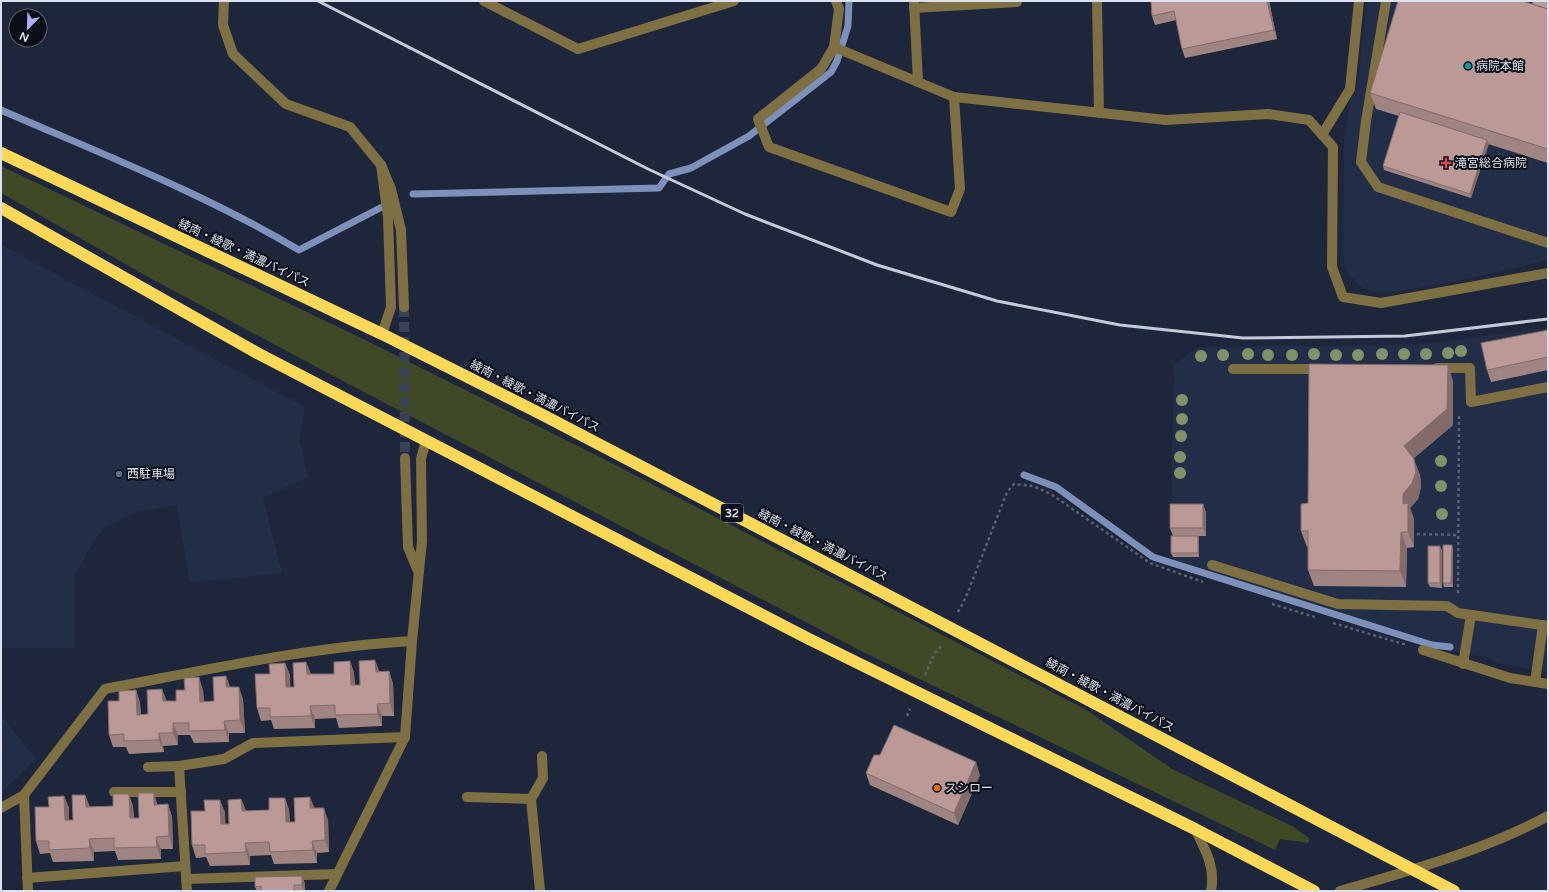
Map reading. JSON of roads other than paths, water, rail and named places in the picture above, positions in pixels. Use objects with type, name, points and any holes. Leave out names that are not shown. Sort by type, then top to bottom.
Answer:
[{"type":"highway","name":"綾南・綾歌・満濃バイパス","points":[[1,153],[382,334],[548,418],[1454,891]]},
{"type":"highway","points":[[1,208],[259,354],[809,639],[1195,829],[1314,891]]},
{"type":"street","points":[[224,1],[223,25],[233,54],[286,104],[350,127],[381,165],[391,189],[401,230],[404,307]]},
{"type":"street","points":[[484,1],[578,49],[708,5],[734,1]]},
{"type":"street","points":[[836,1],[839,9],[839,49],[821,69],[758,119],[769,147],[951,212],[960,189],[954,96]]},
{"type":"street","points":[[1097,1],[1099,113]]},
{"type":"street","points":[[1322,135],[1350,89],[1359,1]]},
{"type":"street","points":[[1386,1],[1366,121],[1361,162],[1378,187],[1548,243]]},
{"type":"street","points":[[918,82],[914,4],[1018,2]]},
{"type":"street","points":[[839,49],[954,96],[1166,120],[1268,114],[1309,120],[1333,147],[1332,267],[1343,297],[1381,302],[1548,273]]},
{"type":"street","points":[[381,165],[388,218],[390,307],[382,334]]},
{"type":"street","points":[[1427,368],[1470,368],[1471,402],[1548,387]]},
{"type":"street","points":[[1233,369],[1333,369]]},
{"type":"street","points":[[329,891],[405,737],[412,641],[422,541],[421,459],[426,440]]},
{"type":"street","points":[[405,458],[408,547],[419,572]]},
{"type":"street","points":[[1212,565],[1338,604],[1447,606],[1458,613],[1546,625],[1535,682]]},
{"type":"street","points":[[1463,664],[1470,615]]},
{"type":"street","points":[[1,808],[24,795],[105,689],[231,665],[355,646],[412,641]]},
{"type":"street","points":[[1423,650],[1510,678],[1548,684]]},
{"type":"street","points":[[148,767],[179,766],[224,760],[253,743],[405,737]]},
{"type":"street","points":[[540,891],[531,799],[543,778],[542,756]]},
{"type":"street","points":[[179,766],[187,891]]},
{"type":"street","points":[[114,792],[181,792]]},
{"type":"street","points":[[24,795],[28,891]]},
{"type":"street","points":[[467,797],[531,799]]},
{"type":"street","points":[[1340,891],[1413,870],[1515,834],[1548,816]]},
{"type":"street","points":[[1195,829],[1210,859],[1213,881],[1211,891]]},
{"type":"street","points":[[27,878],[185,866]]},
{"type":"street","points":[[186,879],[337,874]]},
{"type":"waterway","points":[[413,194],[659,188],[669,174],[691,168],[749,136],[831,72],[837,61],[848,26],[849,1]]},
{"type":"waterway","points":[[1,110],[190,193],[299,250],[380,208]]},
{"type":"waterway","points":[[1024,475],[1056,487],[1153,557],[1432,645],[1450,647]]},
{"type":"tunnel","points":[[404,307],[405,458]]},
{"type":"railway","points":[[318,1],[648,169],[745,214],[877,265],[997,301],[1120,325],[1243,338],[1405,336],[1548,319]]},
{"type":"place","name":"病院本館","points":[[1468,66]]},
{"type":"place","name":"滝宮総合病院","points":[[1446,163]]},
{"type":"place","name":"西駐車場","points":[[119,474]]},
{"type":"place","name":"スシロー","points":[[937,788]]}]
